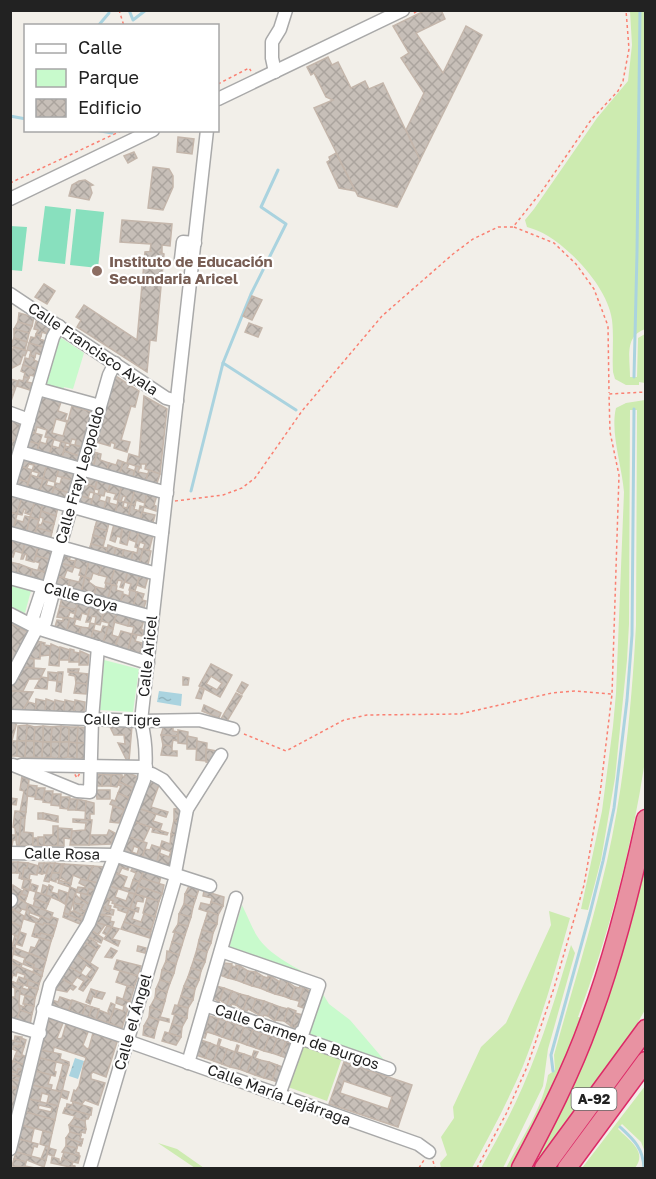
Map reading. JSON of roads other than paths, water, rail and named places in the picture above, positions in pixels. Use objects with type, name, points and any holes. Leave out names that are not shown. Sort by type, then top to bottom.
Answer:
[{"type":"highway","points":[[521,1168],[553,1106],[589,1024],[614,947],[636,866],[645,819]]},
{"type":"highway","name":"A-92","points":[[544,1168],[645,1029]]},
{"type":"highway","name":"A-92","points":[[567,1168],[645,1061]]},
{"type":"street","points":[[275,72],[272,42],[280,29],[286,10]]},
{"type":"street","points":[[219,100],[403,10]]},
{"type":"street","points":[[10,199],[149,132]]},
{"type":"street","name":"Calle Aricel","points":[[10,1149],[50,985],[89,923],[149,770],[141,721],[195,243],[205,133]]},
{"type":"street","points":[[182,259],[183,242],[195,243]]},
{"type":"street","name":"Calle Francisco Ayala","points":[[12,299],[59,326],[166,398],[177,401]]},
{"type":"street","points":[[10,484],[59,326]]},
{"type":"street","name":"Calle Fray Leopoldo","points":[[37,628],[33,617],[42,590],[48,588],[100,406],[115,363]]},
{"type":"street","points":[[38,389],[100,406]]},
{"type":"street","points":[[10,412],[29,420]]},
{"type":"street","points":[[16,459],[82,469],[166,497]]},
{"type":"street","points":[[10,489],[162,532]]},
{"type":"street","points":[[10,533],[157,574]]},
{"type":"street","name":"Calle Goya","points":[[10,578],[152,617]]},
{"type":"street","points":[[10,614],[37,628],[148,663]]},
{"type":"street","points":[[10,679],[37,628]]},
{"type":"street","points":[[12,764],[77,791],[90,792],[92,719],[98,647]]},
{"type":"street","name":"Calle Tigre","points":[[10,716],[141,721],[199,720],[232,729]]},
{"type":"street","points":[[12,764],[149,770],[163,780],[187,809],[221,755]]},
{"type":"street","name":"Calle el Ángel","points":[[90,1168],[175,874],[187,809]]},
{"type":"street","name":"Calle Rosa","points":[[10,853],[114,855],[210,886]]},
{"type":"street","points":[[188,1062],[236,898]]},
{"type":"street","points":[[221,951],[319,985],[279,1095]]},
{"type":"street","name":"Calle Carmen de Burgos","points":[[205,1005],[389,1069]]},
{"type":"street","name":"Calle María Lejárraga","points":[[43,1009],[418,1144],[429,1152]]},
{"type":"street","points":[[10,1024],[40,1033]]},
{"type":"water","points":[[159,691],[182,694],[181,706],[157,702]]},
{"type":"water","points":[[75,1058],[84,1061],[78,1079],[69,1076]]},
{"type":"waterway","points":[[129,10],[133,20],[146,10]]},
{"type":"waterway","points":[[634,377],[640,10]]},
{"type":"waterway","points":[[100,24],[109,13]]},
{"type":"waterway","points":[[10,116],[24,119]]},
{"type":"waterway","points":[[106,132],[112,133]]},
{"type":"waterway","points":[[191,491],[223,363],[251,294],[286,224],[261,207],[278,170]]},
{"type":"waterway","points":[[223,363],[296,410]]},
{"type":"waterway","points":[[553,1071],[551,1055],[590,913],[614,808],[632,635],[634,409]]},
{"type":"waterway","points":[[620,1127],[637,1145],[642,1155],[644,1168]]},
{"type":"place","name":"Instituto de Educación Secundaria Aricel","points":[[97,271]]}]
